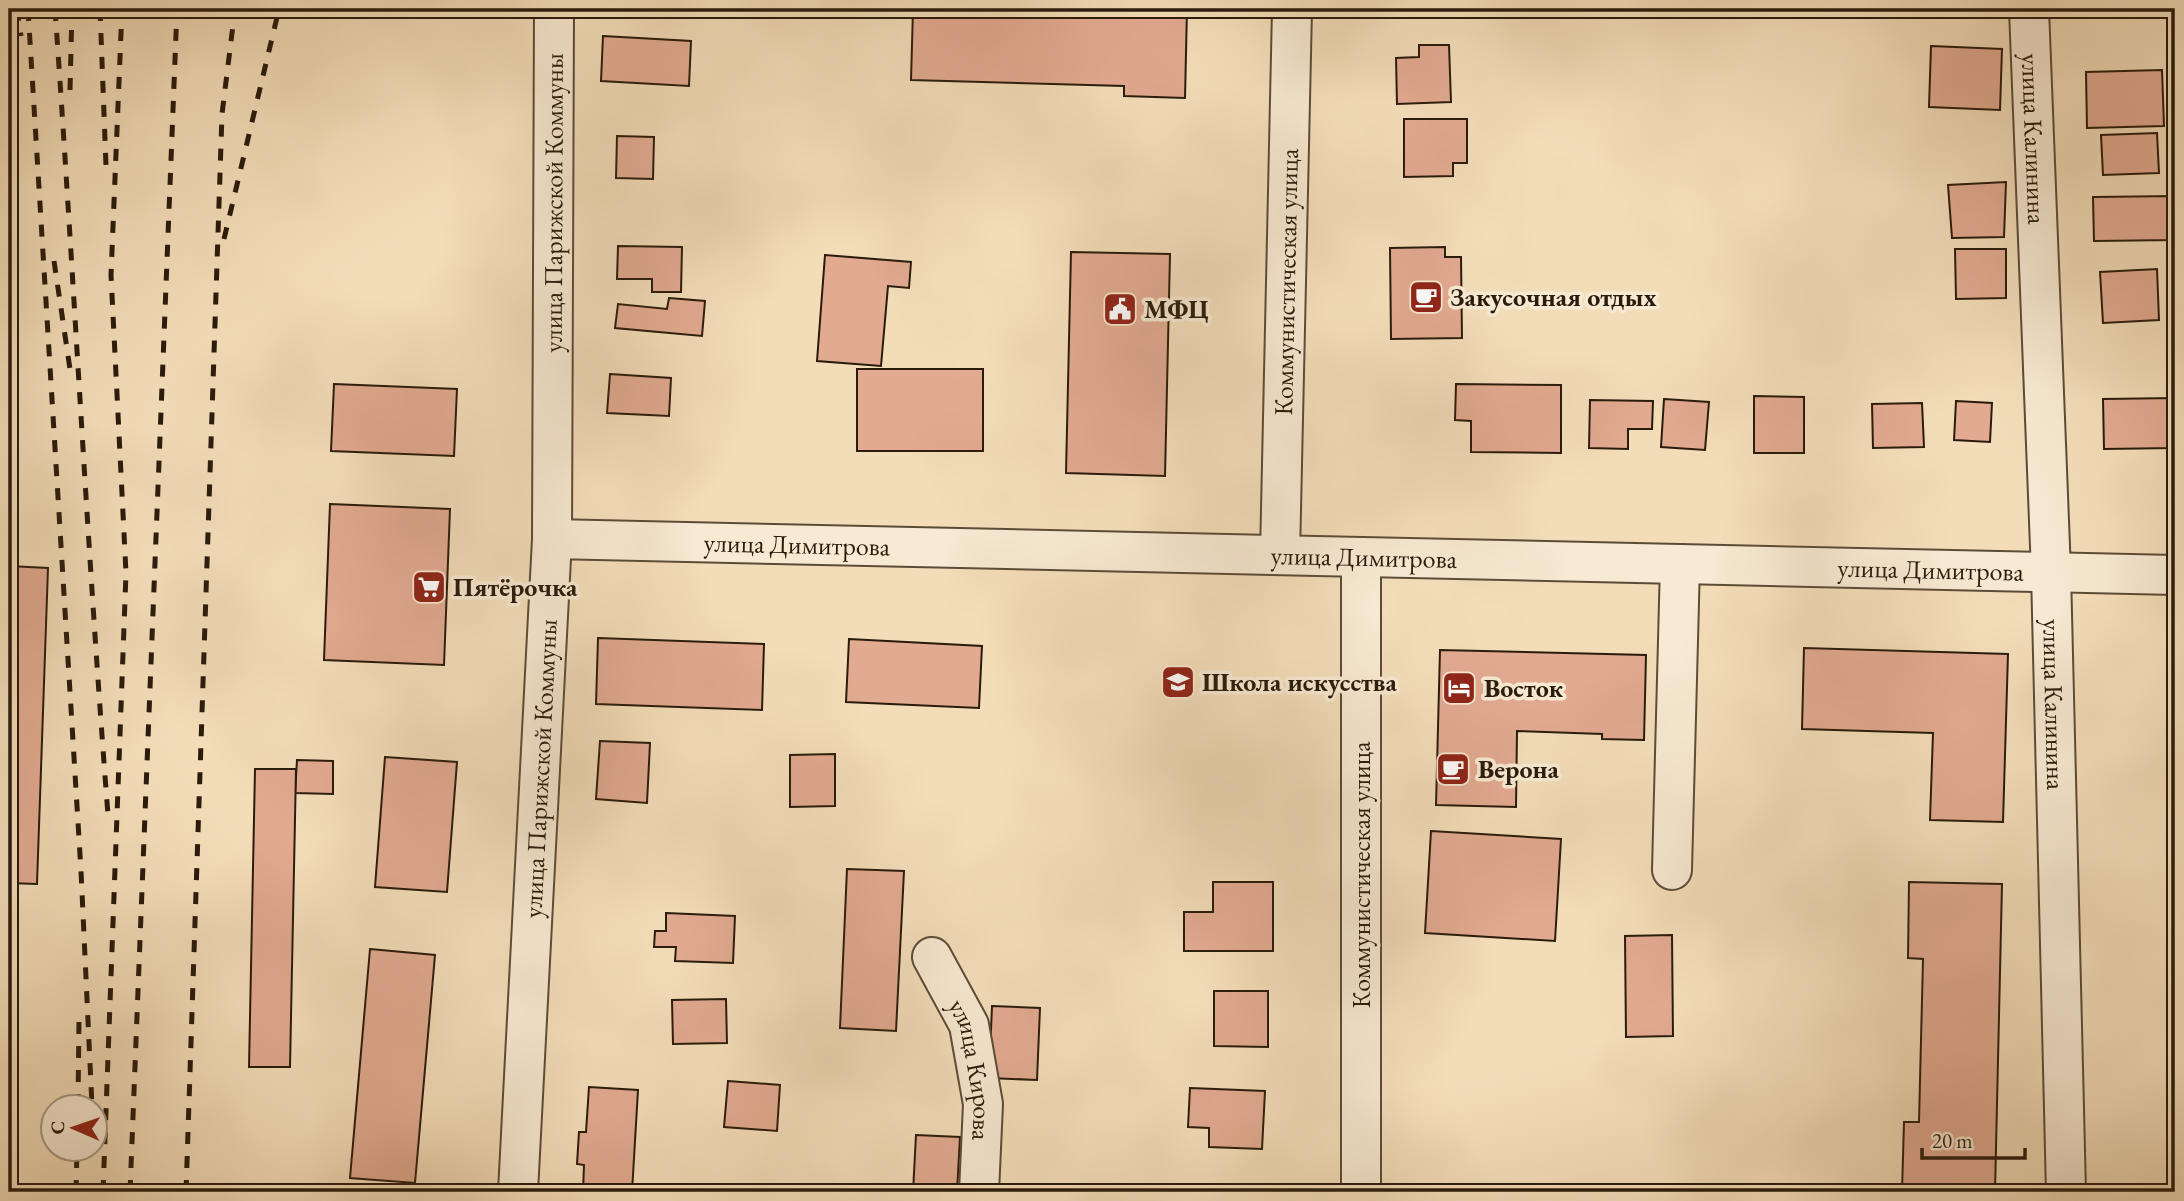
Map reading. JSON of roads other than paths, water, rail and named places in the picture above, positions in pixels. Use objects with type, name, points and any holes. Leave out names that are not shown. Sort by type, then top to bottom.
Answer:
[{"type":"street","name":"улица Парижской Коммуны","points":[[518,1192],[552,539],[554,9]]},
{"type":"street","name":"Коммунистическая улица","points":[[1280,555],[1292,9]]},
{"type":"street","name":"улица Калинина","points":[[2029,9],[2051,572],[2066,1192]]},
{"type":"street","name":"улица Димитрова","points":[[552,539],[2175,575]]},
{"type":"street","name":"Коммунистическая улица","points":[[1361,1192],[1362,557]]},
{"type":"street","points":[[1672,870],[1680,564]]},
{"type":"street","name":"улица Кирова","points":[[932,957],[969,1025],[983,1104],[979,1192]]},
{"type":"railway","points":[[17,9],[21,36]]},
{"type":"railway","points":[[28,9],[81,871],[91,1092]]},
{"type":"railway","points":[[55,9],[108,815]]},
{"type":"railway","points":[[70,90],[72,9]]},
{"type":"railway","points":[[100,9],[106,166]]},
{"type":"railway","points":[[103,1192],[126,573],[111,275],[122,9]]},
{"type":"railway","points":[[130,1192],[177,9]]},
{"type":"railway","points":[[186,1192],[222,114],[235,9]]},
{"type":"railway","points":[[224,239],[279,9]]},
{"type":"railway","points":[[54,261],[71,376]]},
{"type":"railway","points":[[78,1092],[79,1019]]},
{"type":"railway","points":[[76,1192],[77,1162]]},
{"type":"place","name":"Закусочная отдых","points":[[1426,297]]},
{"type":"place","name":"МФЦ","points":[[1120,309]]},
{"type":"place","name":"Пятёрочка","points":[[429,587]]},
{"type":"place","name":"Школа искусства","points":[[1178,682]]},
{"type":"place","name":"Восток","points":[[1459,688]]},
{"type":"place","name":"Верона","points":[[1453,769]]}]
